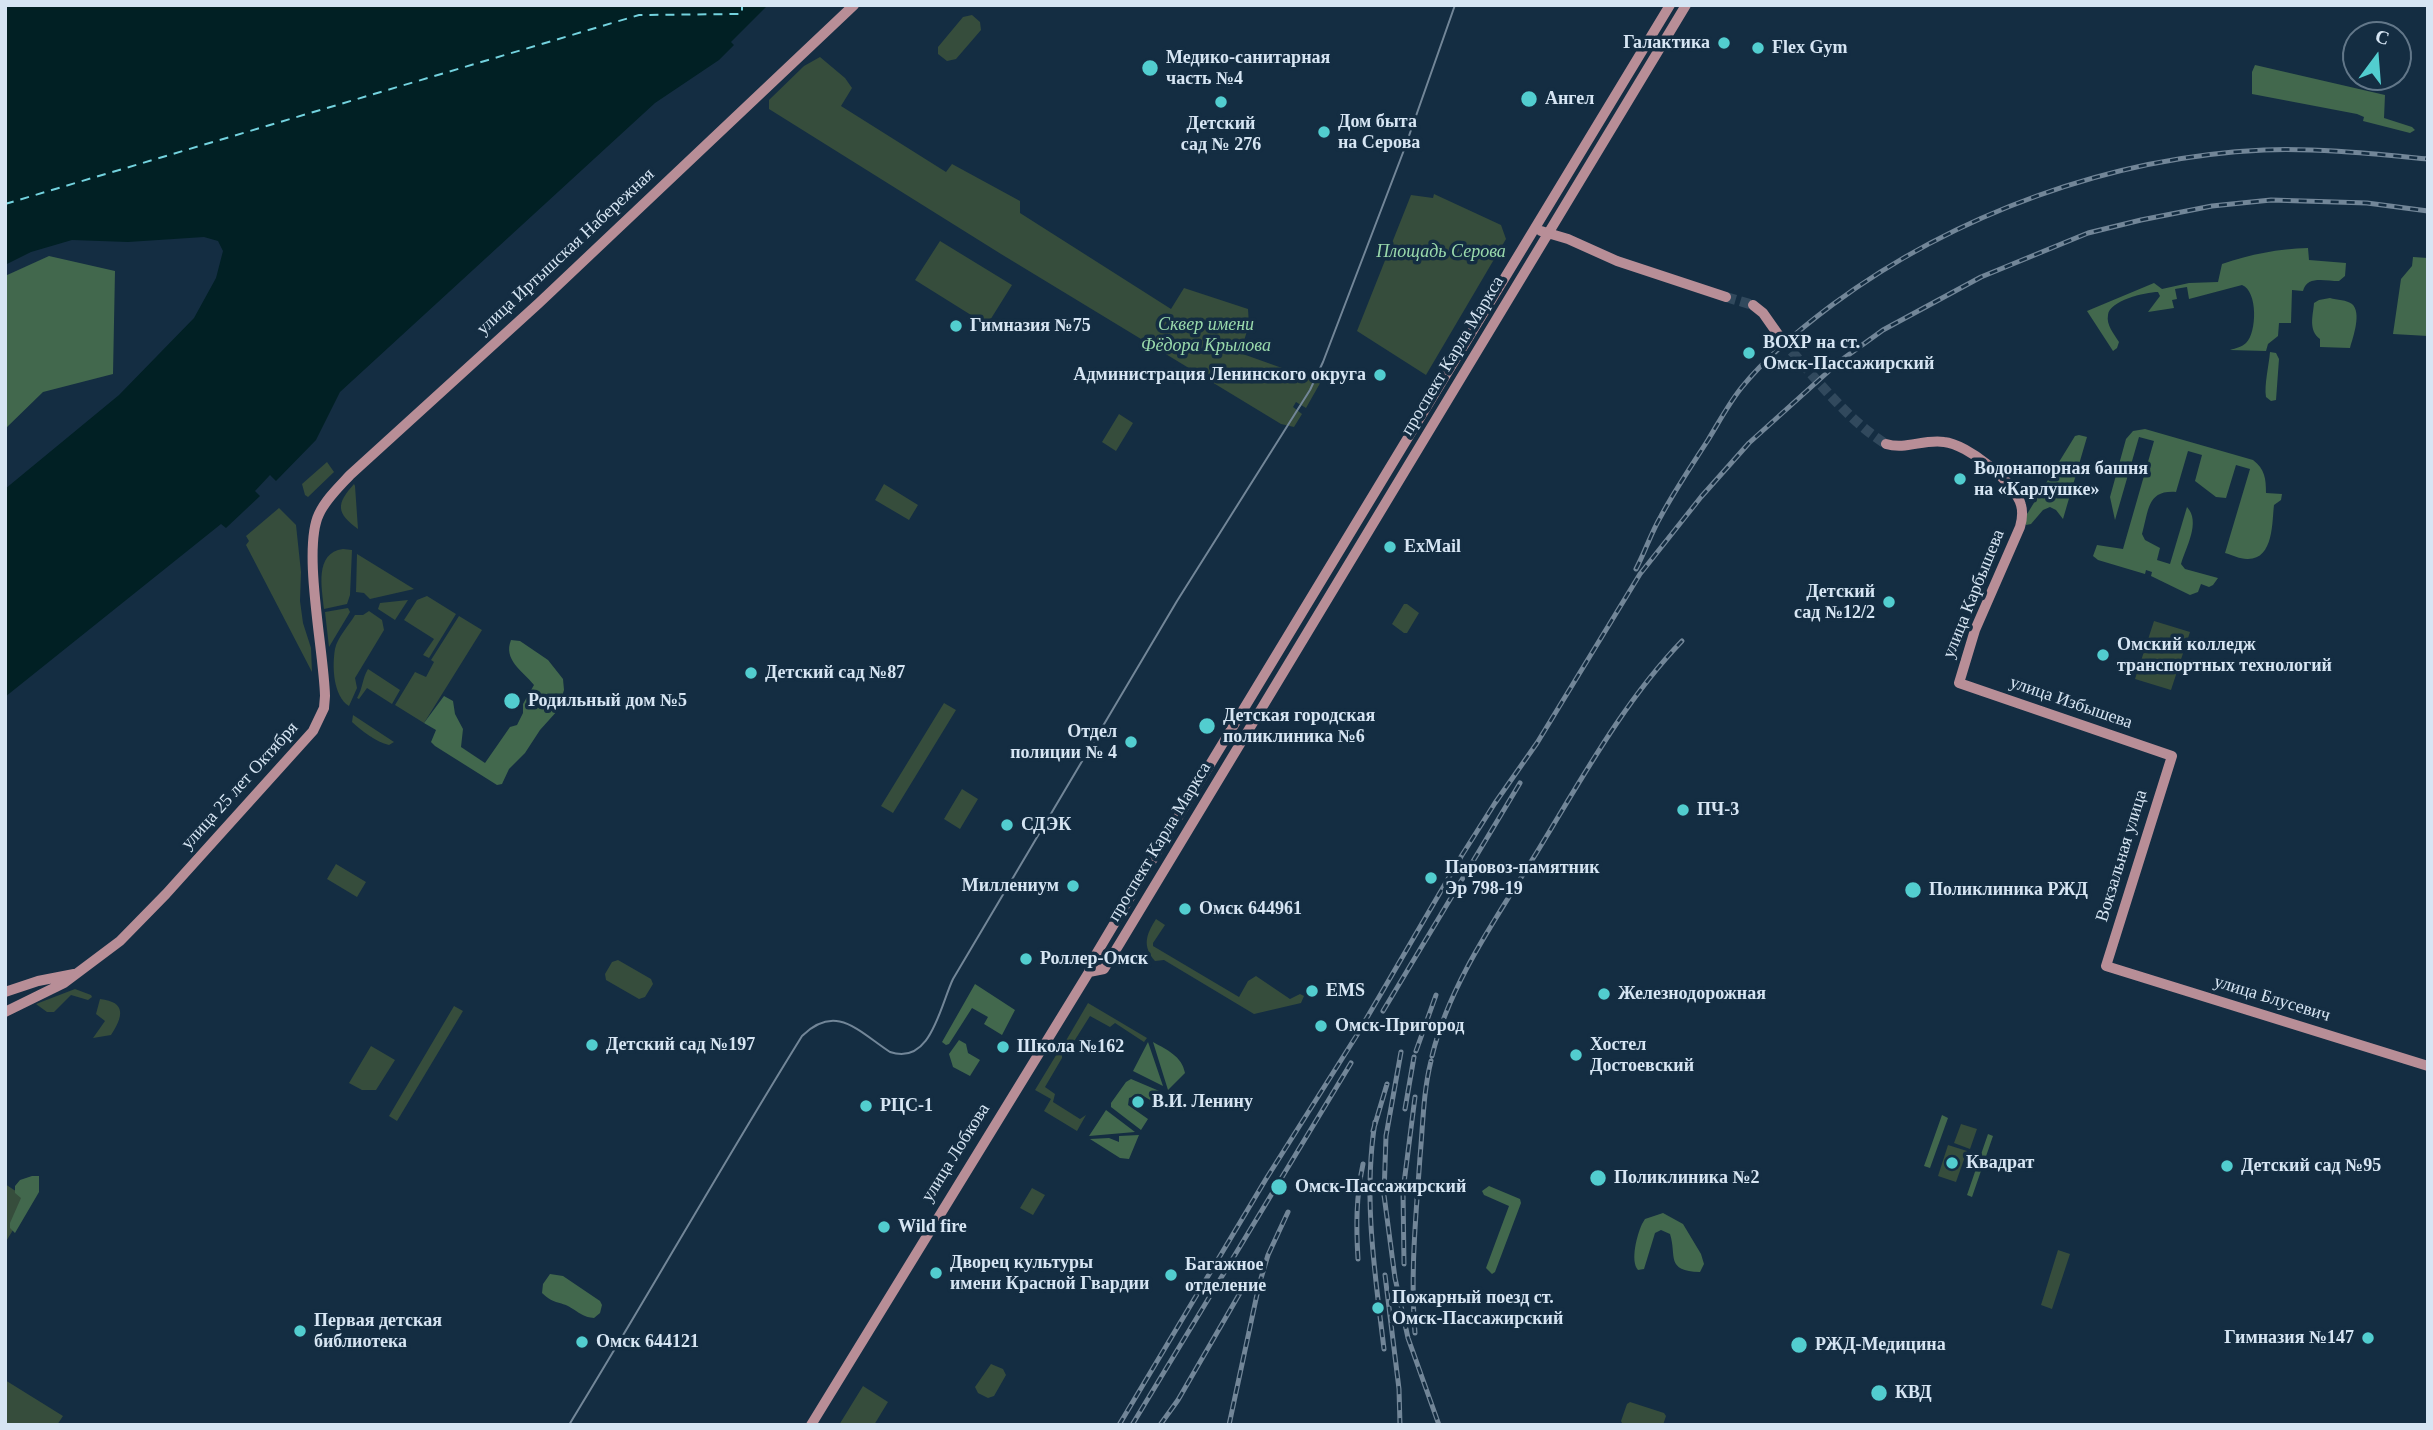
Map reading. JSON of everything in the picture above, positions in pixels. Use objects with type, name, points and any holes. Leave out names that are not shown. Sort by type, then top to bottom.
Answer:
[{"type":"main road","name":"улица Иртышская Набережная","points":[[314,532],[322,508],[350,475],[548,294],[854,5]]},
{"type":"main road","name":"проспект Карла Маркса","points":[[1670,5],[1092,961],[1089,972],[1104,969],[1686,5]]},
{"type":"main road","points":[[1533,229],[1567,239],[1617,261],[1726,297]]},
{"type":"main road","points":[[1753,305],[1763,313],[1782,340]]},
{"type":"main road","points":[[1407,441],[1418,447]]},
{"type":"main road","name":"улица Карбышева","points":[[1886,444],[1897,447],[1941,441],[1954,443],[1970,452],[2014,492],[2021,505],[2022,519],[1975,630],[1959,683]]},
{"type":"main road","name":"улица 25 лет Октября","points":[[7,1009],[48,992],[120,941],[306,741],[324,708],[314,577],[314,532]]},
{"type":"main road","name":"улица Избышева","points":[[1959,683],[2172,756]]},
{"type":"main road","points":[[1252,696],[1264,704]]},
{"type":"main road","name":"Вокзальная улица","points":[[2106,966],[2172,756]]},
{"type":"main road","points":[[1214,758],[1227,765]]},
{"type":"main road","name":"улица Блусевич","points":[[2106,966],[2428,1066]]},
{"type":"main road","name":"улица Лобкова","points":[[811,1425],[1089,972]]},
{"type":"main road","points":[[5,992],[38,981],[77,974]]},
{"type":"green space","points":[[972,15],[980,22],[981,30],[956,59],[947,61],[938,54],[938,47],[963,17]]},
{"type":"green space","name":"Сквер имени Фёдора Крылова","points":[[820,57],[845,78],[852,88],[841,106],[946,172],[952,164],[1020,201],[1020,213],[1171,309],[1184,288],[1248,309],[1249,325],[1240,353],[1310,378],[1312,373],[1323,378],[1306,408],[1296,402],[1293,407],[1302,414],[1294,427],[1281,424],[769,109],[769,100],[804,66]]},
{"type":"green space","points":[[2255,65],[2342,85],[2342,91],[2368,91],[2385,95],[2384,118],[2415,130],[2410,133],[2363,121],[2364,117],[2357,114],[2252,94],[2252,72]]},
{"type":"green space","name":"Площадь Серова","points":[[1434,194],[1501,225],[1506,239],[1426,375],[1357,331],[1411,195],[1433,198]]},
{"type":"green space","points":[[940,241],[1012,285],[987,325],[915,280]]},
{"type":"green space","points":[[2308,248],[2309,260],[2346,263],[2345,276],[2339,281],[2312,281],[2303,291],[2292,290],[2291,323],[2279,323],[2278,336],[2268,344],[2266,351],[2230,350],[2246,343],[2254,322],[2251,295],[2242,285],[2189,299],[2187,287],[2175,289],[2177,299],[2172,300],[2174,308],[2148,312],[2160,296],[2158,292],[2121,302],[2110,310],[2108,315],[2109,326],[2119,342],[2113,351],[2087,311],[2154,283],[2162,289],[2189,283],[2218,282],[2222,264],[2243,257]]},
{"type":"green space","points":[[49,256],[115,271],[113,374],[43,392],[5,429],[5,276]]},
{"type":"green space","points":[[2413,257],[2428,258],[2428,336],[2393,334],[2401,279],[2412,266]]},
{"type":"green space","points":[[2330,298],[2352,304],[2355,308],[2356,325],[2350,348],[2320,347],[2320,339],[2313,327],[2314,303]]},
{"type":"green space","points":[[2270,352],[2276,353],[2279,359],[2276,400],[2271,401],[2266,397]]},
{"type":"green space","points":[[1119,414],[1133,423],[1116,451],[1102,442]]},
{"type":"green space","points":[[2145,429],[2253,460],[2264,475],[2266,493],[2282,494],[2281,500],[2274,505],[2270,538],[2262,553],[2256,558],[2247,559],[2225,553],[2250,469],[2236,465],[2226,498],[2216,497],[2195,481],[2202,455],[2188,451],[2176,492],[2166,492],[2154,498],[2142,534],[2145,540],[2160,548],[2157,560],[2170,564],[2187,507],[2191,513],[2193,527],[2181,564],[2185,569],[2218,578],[2209,587],[2201,584],[2198,592],[2190,595],[2151,576],[2152,572],[2146,570],[2145,574],[2098,560],[2093,556],[2097,545],[2123,549],[2154,441],[2139,437],[2115,520],[2110,497],[2126,439],[2133,431]]},
{"type":"green space","points":[[2075,436],[2087,437],[2063,519],[2050,507],[2043,510],[2031,524],[2026,525],[2024,519]]},
{"type":"green space","points":[[327,462],[334,472],[308,497],[302,484]]},
{"type":"green space","points":[[354,484],[358,529],[346,518],[341,508],[344,497]]},
{"type":"green space","points":[[884,484],[918,505],[909,520],[875,500]]},
{"type":"green space","points":[[279,508],[296,525],[301,572],[300,601],[311,648],[312,672],[246,545],[249,541],[246,536]]},
{"type":"green space","points":[[352,550],[350,595],[347,604],[324,609],[321,582],[324,564],[334,552]]},
{"type":"green space","points":[[357,554],[414,589],[370,599],[364,593],[356,592]]},
{"type":"green space","points":[[427,596],[456,614],[429,658],[423,655],[434,639],[404,620],[417,600]]},
{"type":"green space","points":[[408,600],[395,620],[378,609],[380,603]]},
{"type":"green space","points":[[1404,604],[1419,613],[1407,633],[1392,624]]},
{"type":"green space","points":[[348,608],[350,612],[329,647],[325,612]]},
{"type":"green space","points":[[369,611],[382,620],[384,630],[355,678],[357,688],[349,706],[337,688],[334,672],[335,649],[355,615],[363,615]]},
{"type":"green space","points":[[459,616],[482,630],[424,723],[395,705],[415,672],[426,677],[434,662],[431,660]]},
{"type":"green space","points":[[2154,621],[2190,632],[2171,690],[2135,679]]},
{"type":"green space","points":[[511,640],[520,641],[548,660],[563,679],[564,690],[558,710],[509,769],[502,784],[497,785],[435,746],[431,742],[436,730],[424,723],[444,696],[453,701],[455,714],[463,729],[461,747],[485,763],[510,727],[517,725],[523,713],[523,704],[534,685],[512,659],[509,647]]},
{"type":"green space","points":[[368,669],[400,690],[392,704],[367,688],[359,699],[357,698]]},
{"type":"green space","points":[[944,703],[956,710],[893,813],[881,806]]},
{"type":"green space","points":[[353,715],[394,742],[389,745],[369,736],[352,722]]},
{"type":"green space","points":[[962,789],[978,799],[960,829],[944,819]]},
{"type":"green space","points":[[336,864],[366,882],[357,897],[327,879]]},
{"type":"green space","points":[[1156,919],[1165,925],[1153,946],[1239,997],[1248,981],[1256,976],[1290,999],[1300,994],[1304,996],[1301,1003],[1254,1014],[1164,960],[1155,961],[1148,950],[1147,940]]},
{"type":"green space","points":[[618,960],[651,979],[653,984],[645,997],[639,999],[606,980],[605,974],[612,962]]},
{"type":"green space","points":[[975,984],[1015,1010],[1002,1035],[984,1024],[988,1017],[972,1008],[946,1045],[942,1042]]},
{"type":"green space","points":[[75,989],[92,997],[88,1000],[71,995],[54,1012],[47,1012],[36,1004]]},
{"type":"green space","points":[[100,999],[115,1003],[119,1007],[120,1016],[111,1035],[93,1038],[105,1021],[96,1014]]},
{"type":"green space","points":[[1088,1003],[1147,1038],[1144,1042],[1115,1023],[1110,1027],[1090,1016],[1073,1043],[1068,1046],[1064,1044]]},
{"type":"green space","points":[[454,1006],[463,1011],[397,1121],[389,1116]]},
{"type":"green space","points":[[959,1040],[966,1044],[968,1053],[980,1060],[970,1076],[953,1067],[949,1054]]},
{"type":"green space","points":[[1148,1042],[1163,1086],[1133,1071]]},
{"type":"green space","points":[[1153,1042],[1173,1054],[1181,1062],[1185,1073],[1168,1090]]},
{"type":"green space","points":[[371,1046],[395,1060],[376,1090],[362,1090],[349,1083]]},
{"type":"green space","points":[[1058,1052],[1062,1054],[1062,1058],[1045,1087],[1055,1094],[1053,1102],[1080,1119],[1086,1115],[1077,1131],[1044,1111],[1051,1099],[1035,1090]]},
{"type":"green space","points":[[1131,1079],[1164,1093],[1157,1104],[1140,1094],[1129,1098],[1128,1105],[1148,1119],[1141,1130],[1111,1107],[1126,1082]]},
{"type":"green space","points":[[1106,1110],[1135,1132],[1089,1136]]},
{"type":"green space","points":[[1942,1115],[1948,1118],[1930,1168],[1924,1166]]},
{"type":"green space","points":[[1961,1124],[1977,1129],[1970,1149],[1954,1143]]},
{"type":"green space","points":[[1988,1134],[1993,1136],[1972,1197],[1967,1195]]},
{"type":"green space","points":[[1139,1135],[1129,1159],[1120,1158],[1090,1139],[1109,1138],[1119,1142],[1119,1136]]},
{"type":"green space","name":"Квадрат","points":[[1948,1145],[1967,1151],[1956,1182],[1938,1176]]},
{"type":"green space","points":[[39,1176],[39,1192],[15,1233],[10,1228],[10,1223],[21,1198],[15,1193],[15,1186],[20,1180]]},
{"type":"green space","points":[[5,1184],[31,1201],[5,1243]]},
{"type":"green space","points":[[1489,1186],[1520,1199],[1521,1203],[1492,1274],[1486,1268],[1509,1206],[1484,1195],[1482,1191]]},
{"type":"green space","points":[[1032,1188],[1045,1195],[1033,1215],[1020,1208]]},
{"type":"green space","points":[[1663,1213],[1683,1224],[1701,1254],[1704,1264],[1700,1272],[1682,1269],[1677,1265],[1670,1234],[1661,1230],[1655,1233],[1644,1269],[1638,1270],[1634,1254],[1642,1224],[1645,1219]]},
{"type":"green space","points":[[2058,1250],[2070,1254],[2052,1309],[2041,1305]]},
{"type":"green space","points":[[550,1274],[563,1276],[600,1301],[600,1313],[594,1318],[588,1317],[546,1297],[542,1293],[543,1284]]},
{"type":"green space","points":[[991,1364],[1003,1369],[1006,1375],[994,1396],[988,1398],[978,1393],[975,1387]]},
{"type":"green space","points":[[5,1380],[63,1416],[57,1425],[5,1425]]},
{"type":"green space","points":[[863,1386],[888,1402],[874,1425],[839,1425]]},
{"type":"green space","points":[[1630,1402],[1664,1413],[1666,1416],[1663,1425],[1623,1425],[1621,1421]]},
{"type":"shaded area","points":[[5,5],[768,5],[731,42],[734,45],[719,60],[655,103],[340,392],[316,440],[276,481],[270,475],[255,491],[260,496],[226,528],[221,524],[5,697],[5,489],[119,395],[194,318],[216,278],[223,251],[218,241],[204,237],[128,242],[72,240],[31,252],[5,265]]},
{"type":"ferry route","points":[[5,204],[639,15],[742,14],[742,5]]},
{"type":"tunnel","points":[[1726,297],[1753,305]]},
{"type":"tunnel","points":[[1782,340],[1844,410],[1886,444]]},
{"type":"tram line","points":[[569,1425],[802,1036],[814,1026],[836,1021],[857,1029],[890,1052],[904,1054],[925,1042],[932,1031],[953,979],[1177,601],[1310,390],[1404,150],[1455,5]]},
{"type":"railway","points":[[1636,569],[1657,522],[1733,400],[1752,375],[1785,343],[1832,305],[1880,272],[1930,243],[2037,196],[2149,164],[2264,150],[2367,153],[2428,159]]},
{"type":"railway","points":[[1365,1021],[1462,855],[1537,743],[1640,574],[1701,497],[1749,443],[1840,361],[1883,330],[1981,277],[2088,233],[2212,206],[2271,200],[2367,203],[2428,211]]},
{"type":"railway","points":[[1432,1056],[1451,1002],[1491,925],[1622,715],[1682,641]]},
{"type":"railway","points":[[1383,1011],[1520,783]]},
{"type":"railway","points":[[1416,1051],[1436,995]]},
{"type":"railway","points":[[1119,1425],[1266,1179],[1362,1027]]},
{"type":"railway","points":[[1401,1052],[1386,1136],[1384,1195],[1395,1278],[1408,1338],[1439,1425]]},
{"type":"railway","points":[[1405,1109],[1414,1057]]},
{"type":"railway","points":[[1415,1333],[1415,1223],[1426,1085],[1431,1061]]},
{"type":"railway","points":[[1132,1425],[1351,1063]]},
{"type":"railway","points":[[1373,1131],[1387,1084]]},
{"type":"railway","points":[[1404,1264],[1403,1191],[1415,1097]]},
{"type":"railway","points":[[1375,1122],[1370,1207],[1384,1349]]},
{"type":"railway","points":[[1358,1259],[1357,1212],[1363,1164]]},
{"type":"railway","points":[[1229,1425],[1259,1285],[1268,1255],[1288,1212]]},
{"type":"railway","points":[[1385,1275],[1399,1389],[1400,1425]]},
{"type":"railway","points":[[1160,1425],[1178,1400],[1244,1286]]},
{"type":"place","name":"Галактика","points":[[1724,43]]},
{"type":"place","name":"Flex Gym","points":[[1758,48]]},
{"type":"place","name":"Медико-санитарная часть №4","points":[[1150,68]]},
{"type":"place","name":"Ангел","points":[[1529,99]]},
{"type":"place","name":"Детский сад № 276","points":[[1221,102]]},
{"type":"place","name":"Дом быта на Серова","points":[[1324,132]]},
{"type":"place","name":"Гимназия №75","points":[[956,326]]},
{"type":"place","name":"ВОХР на ст. Омск-Пассажирский","points":[[1749,353]]},
{"type":"place","name":"Администрация Ленинского округа","points":[[1380,375]]},
{"type":"place","name":"Водонапорная башня на «Карлушке»","points":[[1960,479]]},
{"type":"place","name":"ExMail","points":[[1390,547]]},
{"type":"place","name":"Детский сад №12/2","points":[[1889,602]]},
{"type":"place","name":"Омский колледж транспортных технологий","points":[[2103,655]]},
{"type":"place","name":"Детский сад №87","points":[[751,673]]},
{"type":"place","name":"Родильный дом №5","points":[[512,701]]},
{"type":"place","name":"Детская городская поликлиника №6","points":[[1207,726]]},
{"type":"place","name":"Отдел полиции № 4","points":[[1131,742]]},
{"type":"place","name":"ПЧ-3","points":[[1683,810]]},
{"type":"place","name":"СДЭК","points":[[1007,825]]},
{"type":"place","name":"Паровоз-памятник Эр 798-19","points":[[1431,878]]},
{"type":"place","name":"Миллениум","points":[[1073,886]]},
{"type":"place","name":"Поликлиника РЖД","points":[[1913,890]]},
{"type":"place","name":"Омск 644961","points":[[1185,909]]},
{"type":"place","name":"Роллер-Омск","points":[[1026,959]]},
{"type":"place","name":"EMS","points":[[1312,991]]},
{"type":"place","name":"Железнодорожная","points":[[1604,994]]},
{"type":"place","name":"Омск-Пригород","points":[[1321,1026]]},
{"type":"place","name":"Детский сад №197","points":[[592,1045]]},
{"type":"place","name":"Школа №162","points":[[1003,1047]]},
{"type":"place","name":"Хостел Достоевский","points":[[1576,1055]]},
{"type":"place","name":"В.И. Ленину","points":[[1138,1102]]},
{"type":"place","name":"РЦС-1","points":[[866,1106]]},
{"type":"place","name":"Квадрат","points":[[1952,1163]]},
{"type":"place","name":"Детский сад №95","points":[[2227,1166]]},
{"type":"place","name":"Поликлиника №2","points":[[1598,1178]]},
{"type":"place","name":"Омск-Пассажирский","points":[[1279,1187]]},
{"type":"place","name":"Wild fire","points":[[884,1227]]},
{"type":"place","name":"Дворец культуры имени Красной Гвардии","points":[[936,1273]]},
{"type":"place","name":"Багажное отделение","points":[[1171,1275]]},
{"type":"place","name":"Пожарный поезд ст. Омск-Пассажирский","points":[[1378,1308]]},
{"type":"place","name":"Первая детская библиотека","points":[[300,1331]]},
{"type":"place","name":"Гимназия №147","points":[[2368,1338]]},
{"type":"place","name":"Омск 644121","points":[[582,1342]]},
{"type":"place","name":"РЖД-Медицина","points":[[1799,1345]]},
{"type":"place","name":"КВД","points":[[1879,1393]]}]
